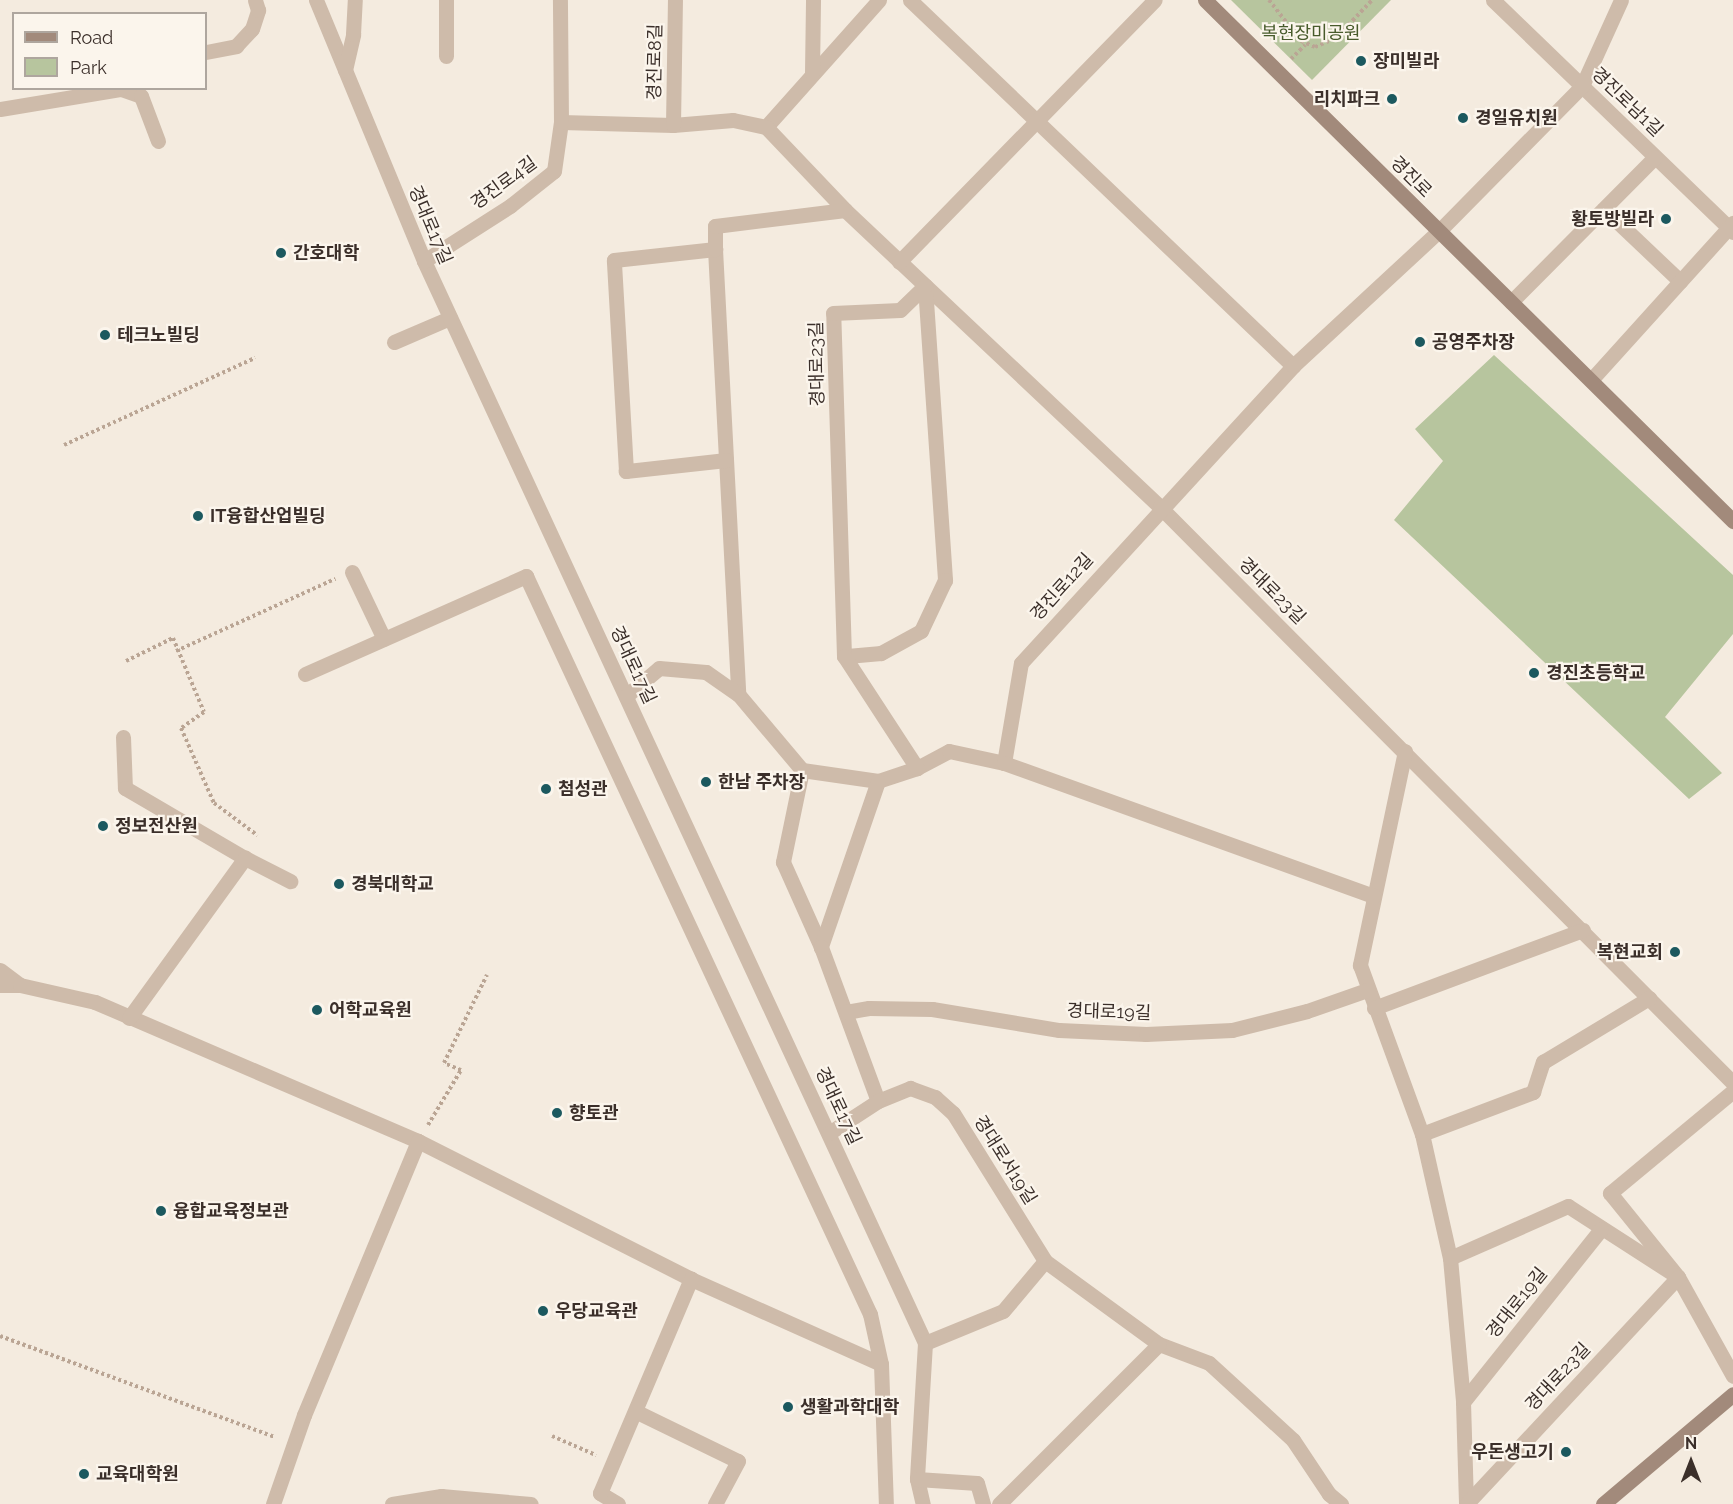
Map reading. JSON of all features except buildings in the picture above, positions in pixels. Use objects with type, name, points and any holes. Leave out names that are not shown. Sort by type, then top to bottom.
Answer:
[{"type":"street","points":[[207,52],[236,45],[252,29],[258,10],[255,0]]},
{"type":"street","name":"경대로17길","points":[[316,0],[424,261],[925,1343],[917,1479],[923,1504]]},
{"type":"street","points":[[345,70],[353,34],[355,0]]},
{"type":"street","points":[[446,0],[446,56]]},
{"type":"street","name":"경진로4길","points":[[424,261],[510,206],[554,171],[561,122],[560,0]]},
{"type":"street","name":"경진로8길","points":[[674,125],[675,0]]},
{"type":"street","points":[[812,73],[813,0]]},
{"type":"street","points":[[561,122],[674,125],[733,120],[766,127],[879,0]]},
{"type":"street","points":[[910,0],[1293,366]]},
{"type":"street","points":[[899,262],[1155,0]]},
{"type":"street","name":"경진로","points":[[1205,0],[1733,521]]},
{"type":"street","name":"경진로남1길","points":[[1493,0],[1731,228]]},
{"type":"street","points":[[1582,87],[1621,0]]},
{"type":"street","name":"경진로12길","points":[[1004,763],[1021,663],[1160,507],[1293,366],[1439,231],[1582,87]]},
{"type":"street","points":[[0,109],[116,90]]},
{"type":"street","points":[[125,90],[141,96],[158,141]]},
{"type":"street","name":"경대로23길","points":[[766,127],[845,210],[1160,507],[1733,1083]]},
{"type":"street","points":[[1511,302],[1655,157]]},
{"type":"street","points":[[1604,208],[1680,281]]},
{"type":"street","points":[[738,694],[715,226],[845,210]]},
{"type":"street","points":[[1590,380],[1731,228]]},
{"type":"street","points":[[715,249],[614,260],[626,471],[726,460]]},
{"type":"street","points":[[917,768],[844,656],[881,653],[921,632],[945,580],[925,286]]},
{"type":"street","name":"경대로23길","points":[[844,656],[833,313],[900,310],[925,286]]},
{"type":"street","points":[[394,342],[450,318]]},
{"type":"street","points":[[352,572],[384,639]]},
{"type":"street","points":[[304,674],[525,576],[870,1314],[881,1364],[886,1504]]},
{"type":"street","points":[[626,696],[659,668],[706,672],[738,694],[802,770],[878,781],[917,768],[949,751],[1004,763],[1374,896]]},
{"type":"street","points":[[123,737],[125,788],[244,858],[290,881]]},
{"type":"street","name":"경대로19길","points":[[1405,751],[1360,965],[1367,990],[1422,1134],[1450,1258],[1463,1402],[1466,1504]]},
{"type":"street","points":[[802,770],[783,862],[821,947],[878,1101],[829,1133]]},
{"type":"street","points":[[821,947],[878,781]]},
{"type":"street","points":[[129,1018],[244,858]]},
{"type":"street","points":[[1374,1008],[1583,930]]},
{"type":"street","points":[[0,970],[20,985]]},
{"type":"street","points":[[0,985],[20,985],[95,1002],[418,1141],[691,1279],[881,1364]]},
{"type":"street","name":"경대로19길","points":[[846,1012],[869,1008],[932,1009],[1059,1029],[1156,1033],[1232,1029],[1307,1011],[1367,990]]},
{"type":"street","points":[[1422,1134],[1533,1092],[1543,1062],[1649,998]]},
{"type":"street","name":"경대로서19길","points":[[878,1101],[910,1088],[934,1097],[953,1113],[1045,1262],[1159,1344],[1209,1363],[1293,1440],[1329,1494],[1341,1504]]},
{"type":"street","points":[[1733,1091],[1610,1193],[1678,1277],[1733,1376]]},
{"type":"street","points":[[273,1504],[294,1444],[418,1141]]},
{"type":"street","points":[[1450,1258],[1568,1206],[1678,1277]]},
{"type":"street","name":"경대로19길","points":[[1463,1402],[1601,1229]]},
{"type":"street","points":[[925,1343],[1003,1311],[1045,1262]]},
{"type":"street","name":"경대로23길","points":[[1466,1504],[1678,1277]]},
{"type":"street","points":[[618,1504],[600,1493],[637,1412],[691,1279]]},
{"type":"street","points":[[999,1504],[1159,1344]]},
{"type":"street","points":[[1603,1504],[1733,1394]]},
{"type":"street","points":[[637,1412],[738,1461],[715,1504]]},
{"type":"street","points":[[917,1479],[977,1483],[984,1504]]},
{"type":"street","points":[[392,1504],[441,1496],[531,1504]]},
{"type":"path","points":[[1269,0],[1305,45]]},
{"type":"path","points":[[1286,63],[1305,45],[1328,43],[1372,0]]},
{"type":"path","points":[[64,445],[255,358]]},
{"type":"path","points":[[176,651],[352,572]]},
{"type":"path","points":[[126,661],[172,638],[204,712],[181,728],[214,803],[257,835]]},
{"type":"path","points":[[418,1141],[461,1071],[444,1063],[487,975]]},
{"type":"path","points":[[0,1336],[294,1444]]},
{"type":"path","points":[[552,1436],[615,1463]]},
{"type":"green space","name":"복현장미공원","points":[[1231,0],[1391,0],[1312,80]]},
{"type":"green space","points":[[1494,355],[1733,575],[1733,634],[1665,717],[1722,773],[1689,799],[1394,520],[1443,461],[1415,429]]},
{"type":"place","name":"장미빌라","points":[[1361,61]]},
{"type":"place","name":"리치파크","points":[[1392,99]]},
{"type":"place","name":"경일유치원","points":[[1463,118]]},
{"type":"place","name":"황토방빌라","points":[[1666,219]]},
{"type":"place","name":"간호대학","points":[[281,253]]},
{"type":"place","name":"테크노빌딩","points":[[105,335]]},
{"type":"place","name":"공영주차장","points":[[1420,342]]},
{"type":"place","name":"IT융합산업빌딩","points":[[198,516]]},
{"type":"place","name":"경진초등학교","points":[[1534,673]]},
{"type":"place","name":"한남 주차장","points":[[706,782]]},
{"type":"place","name":"첨성관","points":[[546,789]]},
{"type":"place","name":"정보전산원","points":[[103,826]]},
{"type":"place","name":"경북대학교","points":[[339,884]]},
{"type":"place","name":"복현교회","points":[[1675,952]]},
{"type":"place","name":"어학교육원","points":[[317,1010]]},
{"type":"place","name":"향토관","points":[[557,1113]]},
{"type":"place","name":"융합교육정보관","points":[[161,1211]]},
{"type":"place","name":"우당교육관","points":[[543,1311]]},
{"type":"place","name":"생활과학대학","points":[[788,1407]]},
{"type":"place","name":"우돈생고기","points":[[1566,1452]]},
{"type":"place","name":"교육대학원","points":[[84,1474]]}]
